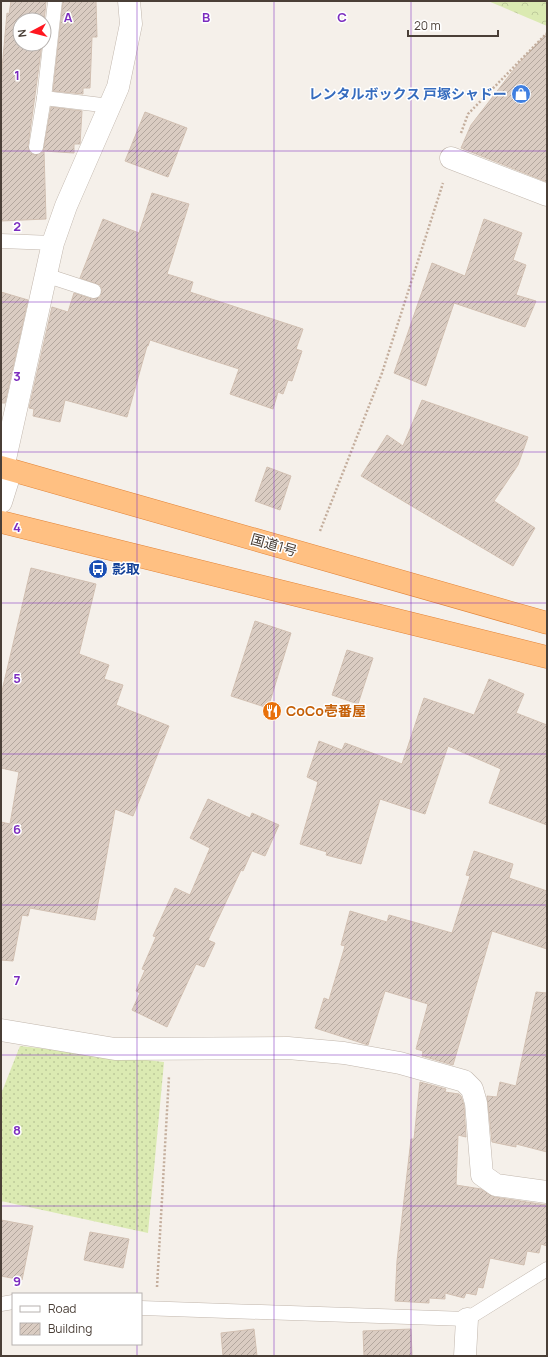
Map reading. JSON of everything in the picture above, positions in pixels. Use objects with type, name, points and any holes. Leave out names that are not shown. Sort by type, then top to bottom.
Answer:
[{"type":"highway","name":"国道1号","points":[[5,468],[547,623]]},
{"type":"highway","points":[[1,522],[547,657]]},
{"type":"street","points":[[1,502],[5,468],[53,243],[66,206],[118,87],[131,24],[130,1]]},
{"type":"street","points":[[451,158],[547,195]]},
{"type":"street","points":[[1,1030],[115,1049],[170,1050],[288,1048],[344,1053],[400,1063],[464,1081],[472,1089],[476,1103],[482,1175],[496,1185],[547,1192]]},
{"type":"street","points":[[465,1356],[467,1319]]},
{"type":"lane","points":[[36,147],[44,98],[55,1]]},
{"type":"lane","points":[[44,98],[110,106]]},
{"type":"lane","points":[[1,241],[53,243]]},
{"type":"lane","points":[[45,275],[94,291]]},
{"type":"lane","points":[[142,1308],[467,1319],[547,1269]]},
{"type":"lane","points":[[1,1304],[12,1302]]},
{"type":"path","points":[[310,555],[382,373],[451,158],[468,114],[547,33]]},
{"type":"path","points":[[156,1309],[170,1050]]},
{"type":"green space","points":[[488,1],[547,1],[547,26]]},
{"type":"green space","points":[[20,1046],[164,1062],[148,1233],[1,1201],[1,1094]]},
{"type":"building","points":[[11,1],[46,1],[45,12],[12,12],[12,52],[41,52],[28,146],[30,153],[35,155],[43,152],[51,107],[82,111],[80,144],[74,144],[74,153],[44,151],[46,219],[1,221],[1,80],[7,13],[9,14]]},
{"type":"building","points":[[63,1],[96,1],[97,37],[92,37],[90,88],[83,88],[83,94],[53,91]]},
{"type":"building","name":"レンタルボックス 戸塚シャドー","points":[[547,33],[547,182],[461,148],[471,125],[518,64]]},
{"type":"building","points":[[145,112],[187,128],[168,177],[125,161]]},
{"type":"building","points":[[152,193],[189,204],[167,274],[193,282],[190,292],[303,329],[296,349],[302,351],[292,381],[288,380],[283,394],[278,392],[273,409],[230,394],[239,369],[150,340],[127,417],[65,400],[60,422],[33,416],[34,409],[29,408],[52,307],[68,312],[74,293],[92,299],[100,297],[102,290],[100,285],[80,278],[103,219],[139,233]]},
{"type":"building","points":[[484,219],[522,233],[513,260],[526,265],[516,295],[536,301],[525,327],[454,303],[426,386],[394,373],[432,263],[465,276]]},
{"type":"building","points":[[1,292],[28,300],[5,403],[1,403]]},
{"type":"building","points":[[422,400],[528,437],[518,465],[494,501],[535,528],[513,566],[361,476],[387,435],[403,446]]},
{"type":"building","points":[[267,467],[291,476],[280,510],[255,501]]},
{"type":"building","points":[[31,568],[96,584],[79,654],[109,665],[104,679],[123,685],[116,705],[169,726],[133,816],[115,809],[95,920],[30,908],[28,916],[22,915],[13,961],[1,960],[1,822],[10,824],[19,772],[1,768],[1,695]]},
{"type":"building","points":[[255,621],[291,633],[268,708],[231,696]]},
{"type":"building","points":[[347,650],[373,658],[358,704],[332,695]]},
{"type":"building","points":[[489,679],[524,694],[516,713],[547,725],[547,825],[489,803],[501,769],[448,746],[425,814],[380,799],[361,864],[326,855],[327,852],[300,844],[318,782],[307,777],[319,741],[342,750],[345,743],[402,764],[424,698],[474,715]]},
{"type":"building","points":[[208,799],[250,818],[252,813],[279,825],[265,856],[252,851],[243,871],[241,870],[208,940],[215,943],[204,967],[196,964],[167,1027],[132,1010],[140,993],[136,991],[145,970],[142,969],[156,937],[153,936],[175,888],[190,895],[210,848],[190,838]]},
{"type":"building","points":[[474,851],[513,864],[509,878],[547,891],[547,949],[492,931],[453,1065],[422,1056],[423,1051],[416,1049],[428,1004],[385,991],[368,1045],[315,1028],[324,998],[329,1000],[345,946],[341,945],[350,911],[387,922],[389,915],[452,933],[470,876],[466,875]]},
{"type":"building","points":[[536,992],[547,993],[547,1152],[516,1144],[516,1147],[492,1142],[487,1096],[497,1097],[500,1082],[516,1086]]},
{"type":"building","points":[[420,1082],[446,1089],[445,1092],[459,1094],[461,1096],[464,1105],[466,1137],[458,1135],[456,1185],[481,1189],[494,1197],[547,1205],[547,1246],[541,1244],[539,1253],[527,1251],[524,1265],[490,1258],[483,1288],[478,1287],[476,1295],[466,1293],[464,1298],[445,1293],[445,1299],[429,1298],[429,1303],[395,1301],[397,1261],[411,1139],[414,1139]]},
{"type":"building","points":[[1,1220],[33,1226],[22,1280],[1,1276]]},
{"type":"building","points":[[90,1232],[129,1239],[123,1268],[84,1260]]},
{"type":"building","points":[[254,1329],[257,1356],[223,1356],[221,1333]]},
{"type":"building","points":[[411,1329],[412,1356],[364,1356],[363,1331]]},
{"type":"place","name":"レンタルボックス 戸塚シャドー","points":[[521,94]]},
{"type":"place","name":"影取","points":[[98,569]]},
{"type":"place","name":"CoCo壱番屋","points":[[272,711]]}]
